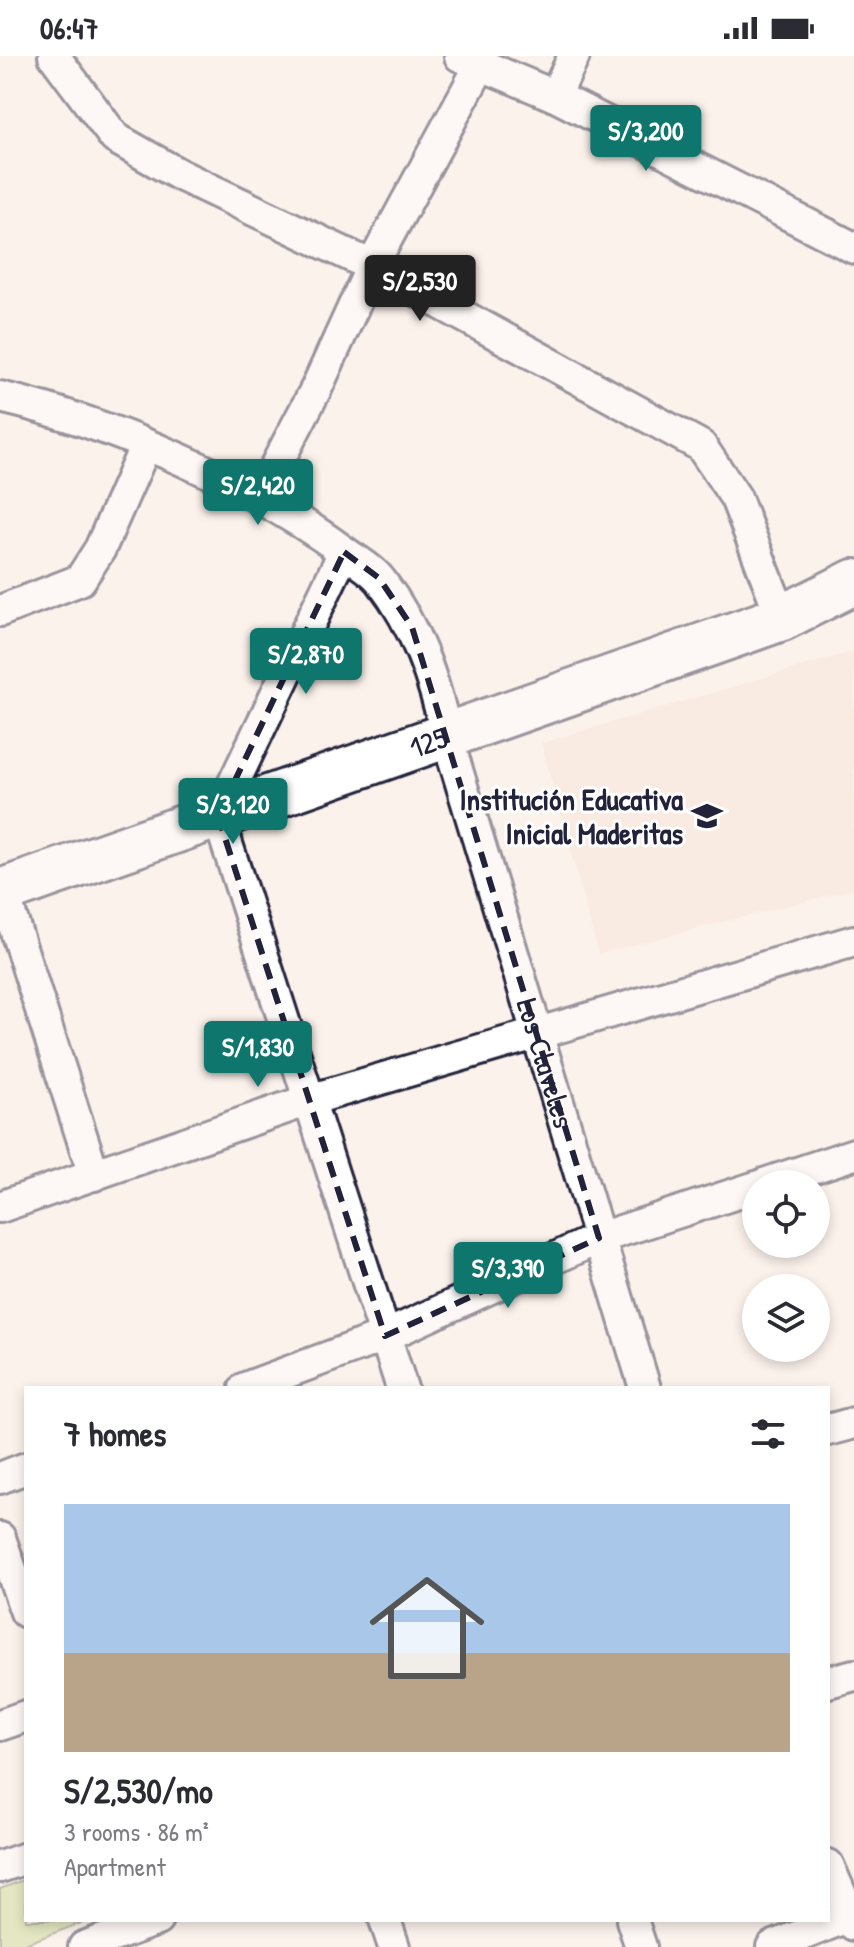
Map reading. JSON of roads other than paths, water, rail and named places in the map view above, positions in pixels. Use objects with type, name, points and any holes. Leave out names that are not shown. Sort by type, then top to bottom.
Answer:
[{"type":"street","points":[[54,56],[115,138],[180,175],[372,266],[701,446],[736,498],[782,618]]},
{"type":"street","points":[[555,96],[574,56]]},
{"type":"street","points":[[260,496],[317,387],[470,61],[555,96],[854,248]]},
{"type":"street","name":"Los Claveles","points":[[0,397],[33,404],[260,496],[379,578],[412,627],[436,689],[447,737],[644,1386]]},
{"type":"street","points":[[0,611],[80,580],[100,549],[145,447]]},
{"type":"street","points":[[344,552],[218,816],[401,1386]]},
{"type":"street","name":"125","points":[[1,891],[782,618],[851,589]]},
{"type":"street","points":[[1,891],[94,1175]]},
{"type":"street","points":[[0,1207],[309,1100],[854,941]]},
{"type":"street","points":[[806,1170],[854,1154]]},
{"type":"street","points":[[250,1386],[385,1336],[599,1238],[742,1192]]},
{"type":"street","points":[[830,1429],[854,1423]]},
{"type":"street","points":[[0,1478],[24,1469]]},
{"type":"street","points":[[0,1538],[24,1606]]},
{"type":"street","points":[[830,1681],[854,1675]]},
{"type":"street","points":[[0,1725],[24,1717]]},
{"type":"street","points":[[0,1867],[24,1859]]},
{"type":"street","points":[[772,1947],[853,1917],[839,1872]]},
{"type":"street","points":[[386,1922],[394,1947]]},
{"type":"street","points":[[633,1922],[641,1947]]},
{"type":"street","points":[[84,1947],[143,1928]]},
{"type":"place","name":"Institución Educativa Inicial Maderitas","points":[[707,816]]}]
